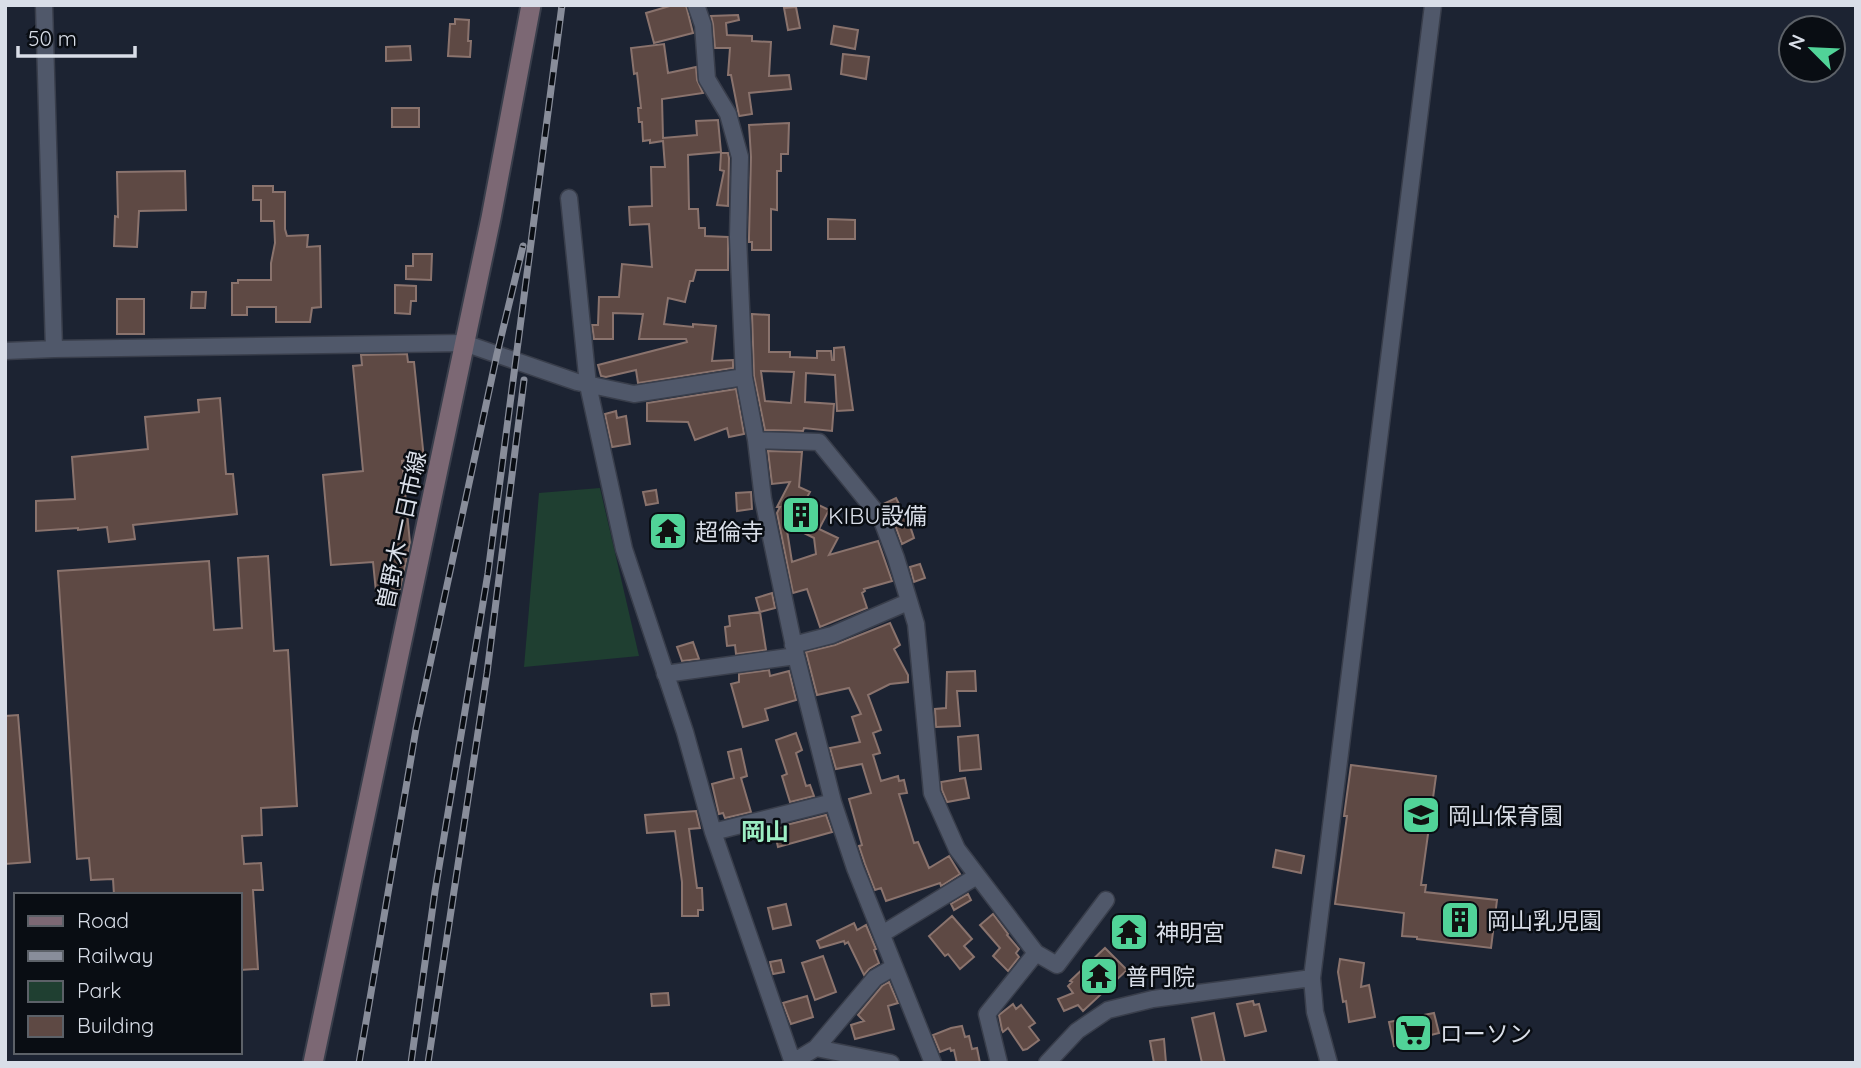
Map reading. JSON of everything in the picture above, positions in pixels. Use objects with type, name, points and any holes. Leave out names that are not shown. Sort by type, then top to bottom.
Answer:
[{"type":"main road","name":"曽野木一日市線","points":[[313,1063],[491,218],[531,5]]},
{"type":"street","points":[[44,5],[54,348]]},
{"type":"street","points":[[696,5],[702,25],[708,79],[728,114],[740,157],[738,237],[744,377],[756,440],[763,499],[794,651],[833,802],[855,868],[933,1063]]},
{"type":"street","points":[[1329,1063],[1315,1012],[1312,978],[1433,5]]},
{"type":"street","points":[[569,198],[588,385],[624,549],[685,732],[713,832],[793,1063],[816,1048],[874,978],[894,967]]},
{"type":"street","points":[[5,351],[54,348],[464,343],[588,385],[634,394],[744,377]]},
{"type":"street","points":[[756,440],[819,442],[881,518],[916,624],[932,793],[957,849],[977,876],[1036,953],[1057,965],[1106,900]]},
{"type":"street","points":[[665,674],[794,651],[908,602]]},
{"type":"street","points":[[713,832],[833,802]]},
{"type":"street","points":[[882,934],[977,876]]},
{"type":"street","points":[[999,1063],[987,1014],[1036,953]]},
{"type":"street","points":[[1047,1063],[1077,1031],[1108,1010],[1153,999],[1312,978]]},
{"type":"street","points":[[816,1048],[891,1063]]},
{"type":"green space","points":[[600,488],[639,656],[524,667],[539,493]]},
{"type":"building","points":[[673,5],[686,5],[693,33],[654,43],[646,13]]},
{"type":"building","points":[[796,7],[800,28],[788,30],[784,8]]},
{"type":"building","points":[[738,15],[739,20],[726,23],[727,35],[752,36],[752,41],[771,42],[769,76],[789,75],[791,89],[749,93],[752,114],[739,116],[731,75],[728,75],[730,48],[715,48],[711,16]]},
{"type":"building","points":[[455,19],[469,20],[470,57],[448,56],[450,24],[455,24]]},
{"type":"building","points":[[834,26],[858,30],[855,49],[831,44]]},
{"type":"building","points":[[664,44],[668,73],[696,67],[697,80],[703,93],[662,99],[663,138],[697,135],[696,121],[718,120],[721,152],[688,155],[689,209],[698,209],[699,228],[705,228],[705,236],[728,237],[728,270],[696,270],[685,302],[668,298],[664,324],[716,326],[712,361],[733,360],[733,368],[638,383],[636,370],[606,377],[601,376],[598,365],[687,342],[686,339],[639,339],[643,314],[613,313],[613,339],[594,339],[592,325],[598,325],[599,297],[619,297],[622,264],[652,267],[649,224],[630,225],[629,207],[652,206],[651,167],[665,167],[663,141],[643,141],[642,122],[639,122],[638,108],[641,108],[637,73],[634,74],[631,48]]},
{"type":"building","points":[[410,46],[411,60],[386,61],[386,47]]},
{"type":"building","points":[[843,54],[869,57],[866,79],[841,74]]},
{"type":"building","points":[[392,108],[419,108],[419,127],[392,127]]},
{"type":"building","points":[[789,123],[788,154],[781,154],[781,171],[777,171],[777,210],[771,209],[771,250],[752,250],[752,242],[749,242],[749,125]]},
{"type":"building","points":[[721,153],[728,153],[729,158],[728,206],[717,205],[724,171],[720,170]]},
{"type":"building","points":[[185,171],[186,210],[139,211],[137,247],[114,246],[115,216],[118,217],[117,172]]},
{"type":"building","points":[[253,186],[273,186],[273,192],[285,192],[287,236],[308,235],[307,247],[320,246],[321,307],[312,308],[310,322],[276,322],[276,307],[247,307],[247,315],[232,315],[232,283],[238,283],[238,280],[271,280],[275,243],[274,221],[261,221],[261,200],[253,200]]},
{"type":"building","points":[[828,219],[855,220],[855,239],[828,239]]},
{"type":"building","points":[[413,254],[432,254],[431,280],[406,279],[406,266],[413,266]]},
{"type":"building","points":[[395,285],[416,286],[416,301],[411,301],[410,314],[395,313]]},
{"type":"building","points":[[192,292],[206,292],[205,308],[191,308]]},
{"type":"building","points":[[117,299],[144,299],[144,334],[117,334]]},
{"type":"building","points":[[752,314],[769,315],[769,352],[790,352],[790,357],[817,358],[817,351],[831,351],[834,360],[834,348],[844,347],[853,410],[837,411],[835,375],[806,373],[805,402],[834,404],[832,431],[804,428],[803,431],[765,430],[754,376]],"holes":[[[761,371],[794,372],[791,403],[765,401]]]},
{"type":"building","points":[[407,354],[408,362],[414,362],[424,459],[402,461],[410,543],[400,589],[376,592],[373,562],[331,565],[323,475],[363,471],[353,366],[362,365],[361,355]]},
{"type":"building","points":[[736,389],[744,434],[729,437],[727,428],[695,440],[688,422],[647,421],[647,403]]},
{"type":"building","points":[[220,398],[226,474],[233,474],[237,514],[133,525],[135,539],[109,542],[107,527],[36,531],[36,501],[75,499],[72,457],[148,449],[145,417],[199,412],[198,400]]},
{"type":"building","points":[[616,411],[617,418],[626,416],[630,444],[612,447],[605,414]]},
{"type":"building","points":[[768,451],[802,452],[799,487],[810,492],[806,499],[829,510],[819,529],[838,538],[829,555],[878,541],[892,581],[864,589],[862,593],[867,608],[820,627],[807,589],[793,593],[777,513],[780,507],[777,507],[790,482],[772,484]],"holes":[[[786,524],[814,538],[816,554],[792,562]]]},
{"type":"building","points":[[656,490],[658,503],[646,505],[643,492]]},
{"type":"building","points":[[751,492],[752,509],[737,511],[736,493]]},
{"type":"building","points":[[896,498],[914,538],[902,544],[891,514],[883,504]]},
{"type":"building","points":[[268,556],[274,651],[288,650],[297,806],[261,808],[262,835],[242,836],[244,864],[261,863],[263,890],[253,890],[258,969],[242,970],[242,893],[114,893],[113,879],[91,880],[89,858],[77,859],[58,571],[209,561],[214,630],[242,628],[238,558]]},
{"type":"building","points":[[920,564],[925,578],[914,582],[910,567]]},
{"type":"building","points":[[772,593],[775,608],[760,612],[756,598]]},
{"type":"building","points":[[760,612],[766,650],[736,654],[735,645],[727,646],[725,627],[730,626],[729,616]]},
{"type":"building","points":[[890,623],[900,645],[894,649],[908,675],[908,682],[890,684],[868,695],[881,730],[873,733],[880,753],[873,755],[881,781],[898,776],[899,781],[904,780],[907,793],[899,794],[914,843],[918,842],[929,868],[949,856],[960,874],[941,886],[940,883],[886,901],[881,888],[875,890],[865,864],[849,799],[871,793],[862,764],[836,769],[830,748],[860,742],[852,717],[861,714],[849,688],[817,695],[806,652],[835,645]]},
{"type":"building","points":[[693,642],[699,659],[682,661],[677,647]]},
{"type":"building","points":[[769,670],[770,676],[789,671],[796,700],[765,709],[768,720],[743,727],[731,684],[739,682],[739,674]]},
{"type":"building","points":[[975,671],[976,691],[957,691],[960,726],[936,727],[935,709],[946,708],[947,672]]},
{"type":"building","points":[[18,715],[30,862],[5,864],[5,716]]},
{"type":"building","points":[[796,733],[802,750],[796,753],[806,786],[810,785],[814,796],[790,802],[782,776],[787,774],[776,740]]},
{"type":"building","points":[[978,735],[981,769],[960,771],[958,737]]},
{"type":"building","points":[[741,749],[747,776],[741,778],[751,812],[725,818],[723,813],[719,814],[712,784],[734,778],[728,752]]},
{"type":"building","points":[[1351,765],[1436,776],[1421,885],[1426,885],[1425,892],[1497,900],[1491,948],[1402,936],[1404,913],[1335,904]]},
{"type":"building","points":[[965,778],[969,798],[947,802],[941,782]]},
{"type":"building","points":[[696,811],[700,828],[689,829],[697,888],[702,888],[703,910],[698,910],[698,916],[682,916],[682,882],[675,831],[647,833],[645,815]]},
{"type":"building","points":[[826,815],[832,832],[778,847],[774,830]]},
{"type":"building","points":[[1276,850],[1304,856],[1301,873],[1273,867]]},
{"type":"building","points":[[968,894],[971,900],[954,910],[951,904]]},
{"type":"building","points":[[786,904],[791,925],[773,929],[768,908]]},
{"type":"building","points":[[993,914],[1019,949],[1016,953],[1019,957],[1008,971],[993,956],[1000,948],[980,925]]},
{"type":"building","points":[[952,916],[972,939],[964,946],[974,957],[960,969],[929,936]]},
{"type":"building","points":[[854,923],[857,930],[866,925],[879,963],[864,975],[848,942],[820,948],[817,941]]},
{"type":"building","name":"普門院","points":[[1105,948],[1127,970],[1083,1011],[1078,1005],[1064,1011],[1058,999],[1073,993],[1068,986],[1072,982],[1070,981]]},
{"type":"building","points":[[823,956],[836,992],[815,1000],[802,963]]},
{"type":"building","points":[[1340,959],[1364,963],[1361,987],[1369,985],[1375,1017],[1349,1022],[1338,972]]},
{"type":"building","points":[[781,960],[784,972],[773,974],[770,962]]},
{"type":"building","points":[[889,982],[898,1003],[888,1006],[894,1029],[855,1039],[851,1025],[864,1021],[858,1015],[882,986]]},
{"type":"building","points":[[668,993],[669,1005],[652,1006],[651,994]]},
{"type":"building","points":[[807,996],[813,1017],[791,1024],[783,1003]]},
{"type":"building","points":[[1253,1001],[1254,1005],[1259,1004],[1266,1031],[1245,1036],[1237,1004]]},
{"type":"building","points":[[1013,1004],[1016,1009],[1021,1005],[1035,1023],[1029,1027],[1039,1040],[1027,1049],[1023,1050],[1008,1028],[1003,1032],[1002,1030],[999,1015]]},
{"type":"building","points":[[1214,1013],[1225,1063],[1202,1063],[1192,1018]]},
{"type":"building","points":[[1434,1013],[1439,1033],[1427,1036],[1428,1039],[1394,1046],[1389,1022]]},
{"type":"building","points":[[962,1026],[965,1037],[969,1036],[972,1049],[977,1048],[980,1063],[957,1063],[954,1050],[951,1051],[950,1048],[940,1052],[933,1035]]},
{"type":"building","points":[[1164,1039],[1166,1063],[1154,1063],[1150,1041]]},
{"type":"railway","points":[[411,1063],[435,891],[488,573],[562,5]]},
{"type":"railway","points":[[359,1063],[416,729],[523,246]]},
{"type":"railway","points":[[428,1063],[487,673],[524,380]]},
{"type":"place","name":"KIBU設備","points":[[801,515]]},
{"type":"place","name":"超倫寺","points":[[668,531]]},
{"type":"place","name":"岡山保育園","points":[[1421,815]]},
{"type":"place","name":"岡山乳児園","points":[[1460,920]]},
{"type":"place","name":"神明宮","points":[[1129,932]]},
{"type":"place","name":"普門院","points":[[1099,976]]},
{"type":"place","name":"ローソン","points":[[1413,1033]]},
{"type":"district","name":"岡山","points":[[765,831]]}]
